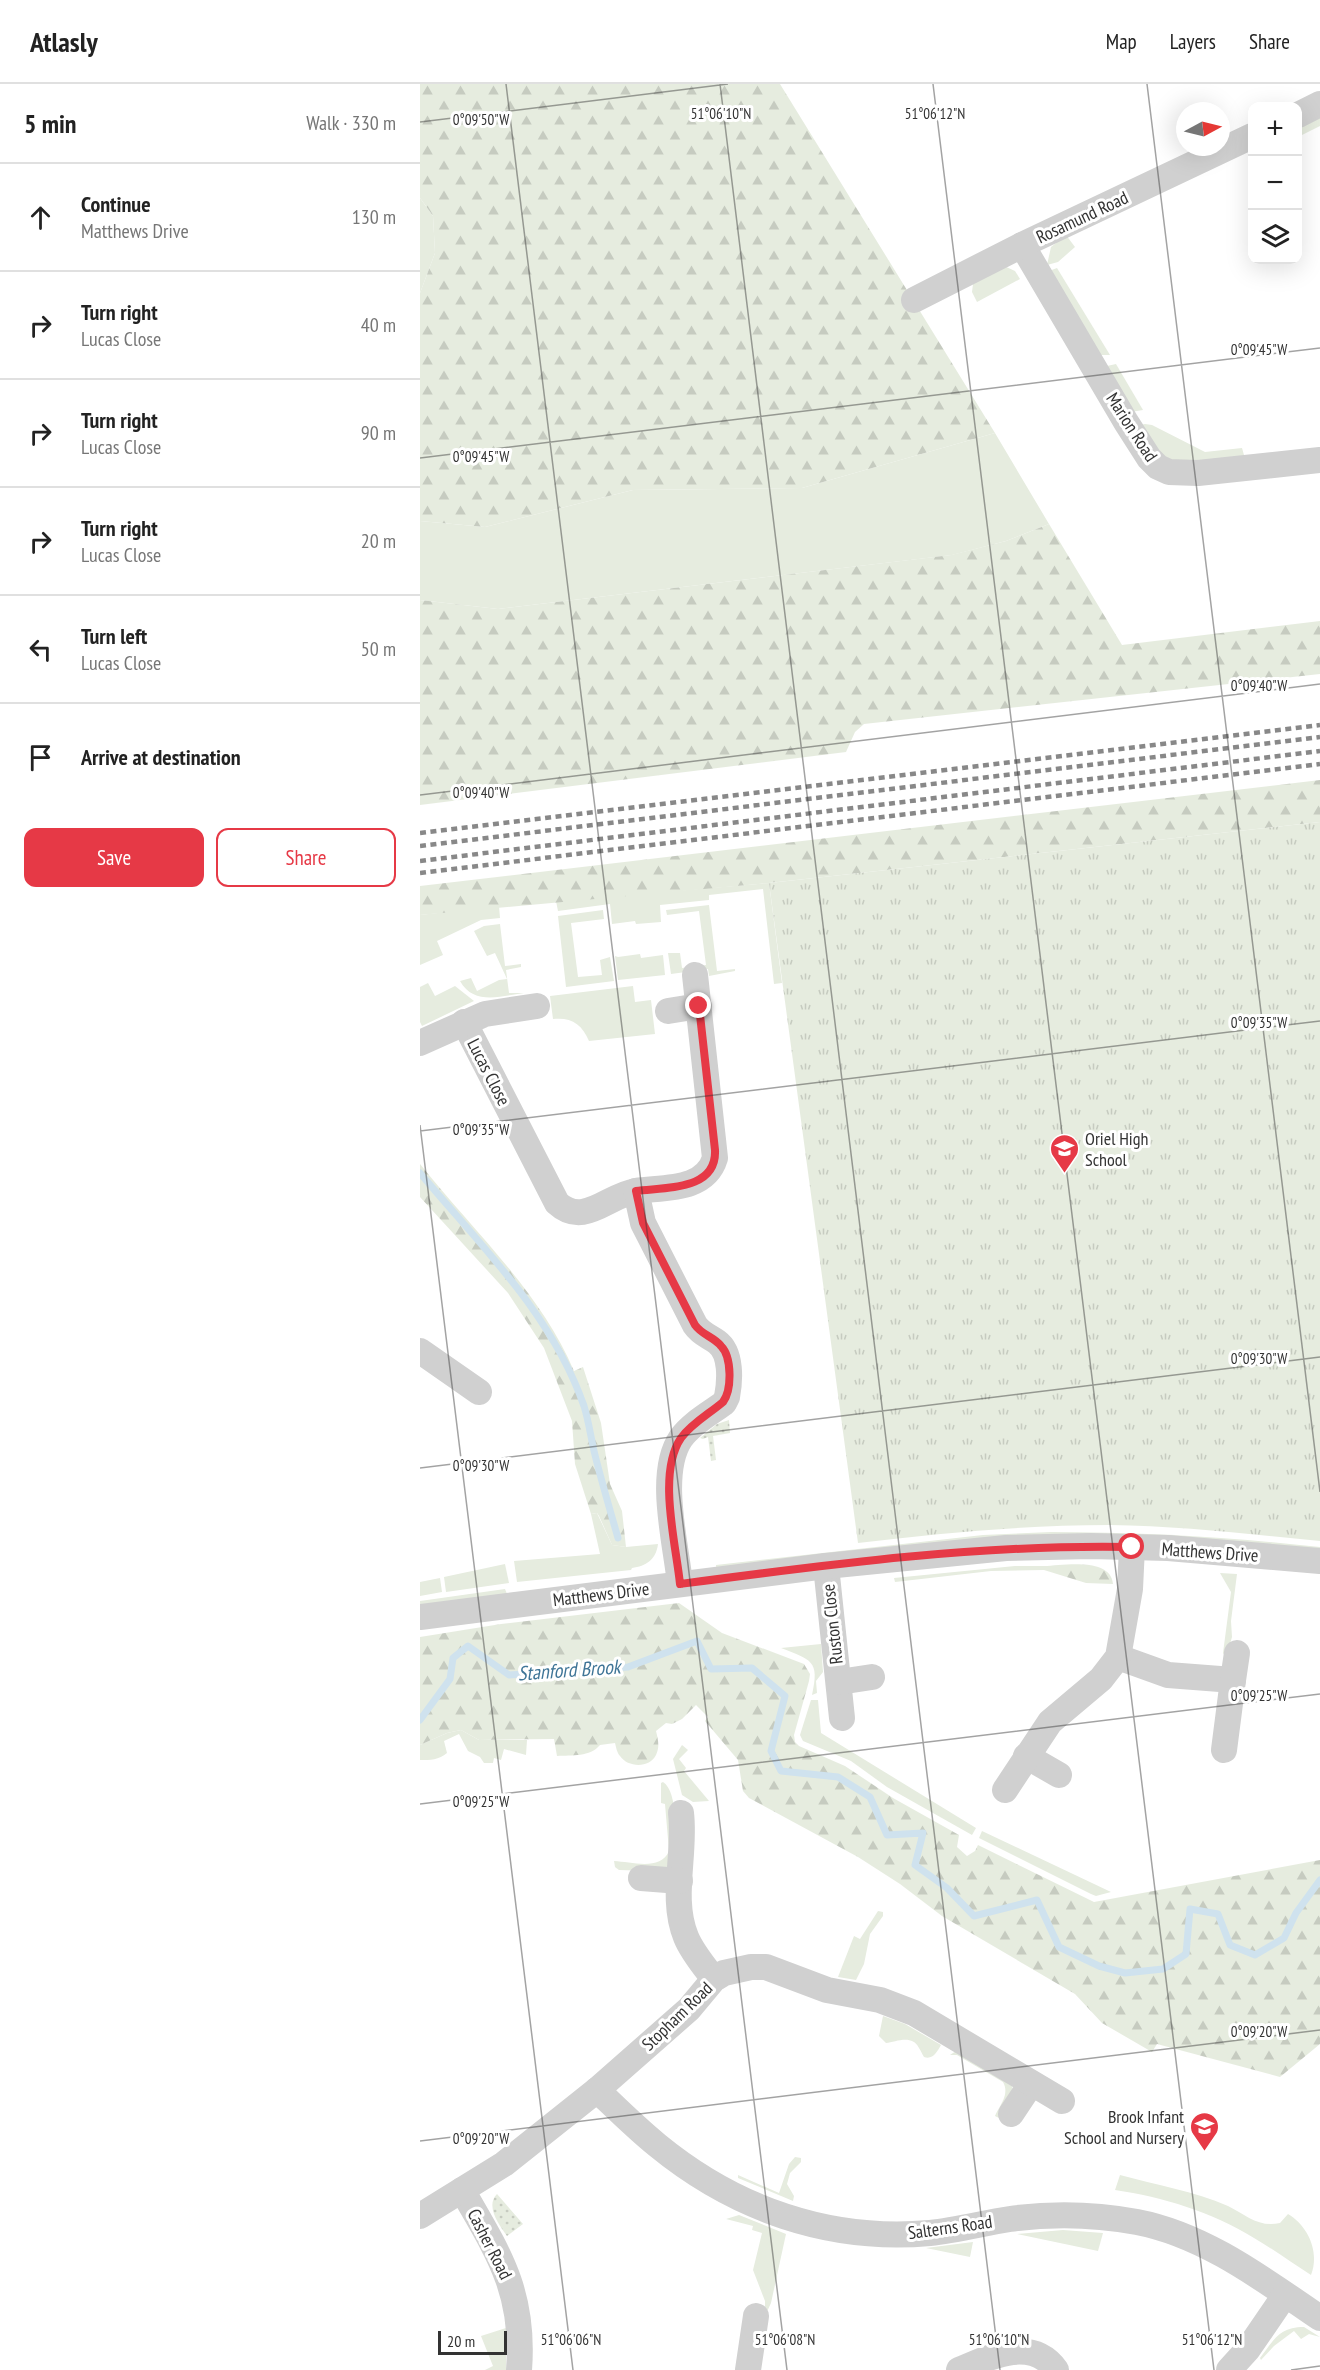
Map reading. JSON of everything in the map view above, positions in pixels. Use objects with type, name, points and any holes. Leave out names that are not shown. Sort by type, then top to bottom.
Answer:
[{"type":"street","points":[[1302,113],[1320,104]]},
{"type":"street","name":"Rosamund Road","points":[[914,300],[1022,245],[1248,138]]},
{"type":"street","name":"Marion Road","points":[[1022,245],[1126,422],[1149,458],[1158,467],[1169,472],[1198,474],[1320,460]]},
{"type":"street","name":"Lucas Close","points":[[464,1022],[557,1203],[571,1213],[588,1213],[622,1194],[698,1181],[710,1171],[713,1165],[715,1150],[695,975]]},
{"type":"street","name":"Lucas Close","points":[[420,1043],[464,1022],[494,1012],[537,1006]]},
{"type":"street","points":[[669,1011],[699,1006]]},
{"type":"street","points":[[636,1191],[643,1223],[695,1325],[700,1332],[722,1346],[728,1362],[727,1397],[689,1429],[681,1439],[671,1461],[669,1486],[680,1584]]},
{"type":"street","points":[[420,1351],[479,1392]]},
{"type":"street","points":[[1005,1790],[1050,1722],[1101,1679],[1118,1657],[1130,1589],[1132,1547]]},
{"type":"street","name":"Matthews Drive","points":[[420,1617],[825,1566],[1006,1548],[1132,1547],[1320,1561]]},
{"type":"street","name":"Ruston Close","points":[[825,1566],[842,1718]]},
{"type":"street","points":[[1224,1750],[1237,1653]]},
{"type":"street","points":[[1118,1657],[1168,1675],[1233,1680]]},
{"type":"street","name":"Ruston Close","points":[[838,1682],[872,1677]]},
{"type":"street","points":[[1026,1756],[1059,1775]]},
{"type":"street","points":[[681,1813],[683,1846],[678,1903],[681,1925],[686,1938],[714,1979]]},
{"type":"street","points":[[641,1878],[680,1881]]},
{"type":"street","name":"Stopham Road","points":[[420,2216],[504,2164],[597,2090],[689,2008],[714,1979],[738,1969],[766,1967],[827,1990],[898,2006],[914,2013],[1062,2101]]},
{"type":"street","points":[[1011,2114],[1031,2084]]},
{"type":"street","name":"Salterns Road","points":[[597,2090],[632,2124],[680,2163],[738,2197],[793,2219],[835,2230],[898,2234],[932,2233],[1035,2216],[1061,2214],[1139,2223],[1162,2229],[1213,2249],[1320,2318]]},
{"type":"street","name":"Casher Road","points":[[462,2190],[497,2251],[513,2291],[520,2340],[519,2370]]},
{"type":"street","points":[[1228,2370],[1248,2349],[1285,2295]]},
{"type":"street","points":[[748,2370],[756,2316]]},
{"type":"street","points":[[959,2370],[1009,2352],[1022,2351],[1043,2356],[1056,2370]]},
{"type":"green space","points":[[420,84],[780,84],[995,433],[802,488],[633,490],[485,527],[420,521],[420,293],[435,253],[433,216],[420,198]]},
{"type":"green space","points":[[1320,114],[1320,126],[1302,135],[1302,123]]},
{"type":"green space","points":[[420,198],[433,216],[435,253],[420,293]]},
{"type":"green space","points":[[1066,235],[1075,247],[1058,262],[1047,265],[1051,247]]},
{"type":"green space","points":[[1002,265],[1015,271],[1020,279],[977,302],[972,292],[973,284]]},
{"type":"green space","points":[[1057,268],[1110,355],[1099,355],[1049,271]]},
{"type":"green space","points":[[1116,364],[1143,410],[1131,412],[1107,366]]},
{"type":"green space","points":[[1140,425],[1152,425],[1205,452],[1242,448],[1244,455],[1241,458],[1193,464],[1174,461],[1166,458],[1154,448]]},
{"type":"green space","points":[[995,433],[1049,524],[1006,541],[952,555],[498,609],[420,600],[420,521],[485,527],[633,490],[802,488]]},
{"type":"green space","points":[[1049,524],[1122,645],[1320,621],[1320,674],[864,724],[855,732],[846,752],[420,805],[420,600],[498,609],[951,555],[1006,541]]},
{"type":"green space","points":[[1320,780],[1320,822],[769,883],[420,915],[420,886]]},
{"type":"green space","name":"Oriel High School","points":[[1320,822],[1320,1541],[1189,1529],[1110,1525],[984,1530],[858,1543],[769,883]]},
{"type":"green space","points":[[769,883],[782,983],[774,984],[763,889],[709,895],[709,900],[660,905],[661,922],[636,924],[635,921],[612,924],[610,904],[558,911],[556,901]]},
{"type":"green space","points":[[709,905],[717,971],[735,969],[735,971],[709,976],[708,969],[671,974],[668,953],[680,953],[682,968],[706,965],[699,911],[667,915],[666,910]]},
{"type":"green space","points":[[499,906],[500,918],[481,920],[437,941],[443,955],[420,965],[420,915]]},
{"type":"green space","points":[[603,910],[604,919],[571,923],[578,977],[602,975],[600,960],[610,957],[614,981],[566,987],[558,916]]},
{"type":"green space","points":[[500,924],[505,966],[521,964],[521,967],[506,970],[509,993],[524,993],[489,998],[480,997],[466,989],[460,981],[471,978],[477,991],[499,980],[507,979],[495,953],[487,956],[474,931],[484,926]]},
{"type":"green space","points":[[640,954],[641,958],[663,955],[665,975],[618,980],[615,956]]},
{"type":"green space","points":[[428,983],[435,996],[455,986],[474,1001],[422,1026],[420,987]]},
{"type":"green space","points":[[633,986],[635,1002],[651,1000],[655,1034],[589,1041],[583,1030],[575,1023],[565,1019],[553,1019],[550,996]]},
{"type":"green space","points":[[420,1164],[524,1288],[560,1342],[574,1371],[583,1367],[601,1423],[610,1484],[622,1511],[626,1547],[612,1545],[597,1513],[591,1514],[575,1464],[572,1421],[544,1348],[508,1293],[420,1197]]},
{"type":"green space","points":[[729,1420],[730,1433],[713,1436],[716,1460],[711,1461],[708,1437],[700,1438],[717,1424]]},
{"type":"green space","points":[[597,1513],[612,1545],[626,1547],[658,1544],[653,1558],[646,1564],[631,1570],[517,1582],[514,1561],[600,1554],[591,1514]]},
{"type":"green space","points":[[1051,1532],[1152,1534],[1253,1540],[1320,1547],[1320,1551],[716,1567],[716,1565],[983,1535]]},
{"type":"green space","points":[[505,1564],[509,1583],[446,1592],[444,1577]]},
{"type":"green space","points":[[1085,1564],[1096,1566],[1110,1575],[1113,1584],[1086,1583],[1044,1570],[1044,1566]]},
{"type":"green space","points":[[1015,1566],[1044,1566],[1044,1570],[991,1571],[895,1582],[894,1578]]},
{"type":"green space","points":[[1220,1573],[1237,1574],[1231,1621],[1232,1637],[1226,1658],[1223,1653],[1231,1592]]},
{"type":"green space","points":[[440,1578],[442,1592],[420,1596],[420,1582]]},
{"type":"green space","points":[[505,1589],[507,1594],[420,1607],[420,1601]]},
{"type":"green space","points":[[679,1603],[722,1633],[804,1664],[810,1674],[794,1735],[795,1742],[799,1746],[845,1766],[893,1798],[959,1835],[957,1847],[967,1856],[975,1851],[978,1845],[1094,1902],[1320,1860],[1320,2044],[1280,2077],[1157,2044],[1152,2052],[1102,2023],[1075,1994],[942,1916],[900,1884],[858,1857],[749,1798],[743,1791],[738,1760],[705,1721],[708,1717],[696,1705],[682,1719],[672,1724],[666,1723],[656,1731],[657,1752],[649,1762],[639,1765],[624,1760],[618,1753],[615,1743],[600,1745],[591,1752],[557,1756],[554,1739],[479,1740],[461,1730],[447,1733],[420,1745],[420,1637],[501,1624]]},
{"type":"green space","points":[[821,1644],[823,1672],[816,1681],[817,1693],[812,1695],[815,1675],[811,1663],[800,1655],[781,1648]]},
{"type":"green space","points":[[811,1700],[818,1700],[821,1733],[976,1828],[972,1835],[887,1787],[851,1761],[803,1741],[800,1735]]},
{"type":"green space","points":[[461,1730],[479,1740],[527,1740],[526,1755],[504,1749],[501,1760],[494,1758],[493,1763],[484,1763],[480,1757],[468,1751],[459,1734],[444,1741],[447,1753],[441,1757],[420,1760],[420,1745],[447,1733]]},
{"type":"green space","points":[[682,1745],[688,1750],[679,1759],[686,1768],[684,1771],[709,1801],[693,1802],[682,1795],[673,1759]]},
{"type":"green space","points":[[663,1782],[668,1787],[674,1806],[676,1859],[666,1869],[619,1870],[615,1867],[614,1861],[637,1864],[653,1863],[660,1861],[669,1851],[665,1804],[661,1803],[661,1783]]},
{"type":"green space","points":[[982,1831],[1111,1892],[1096,1896],[1091,1894],[979,1838]]},
{"type":"green space","points":[[878,1911],[883,1912],[883,1916],[870,1934],[864,1964],[856,1980],[838,1977],[854,1936],[860,1939]]},
{"type":"green space","points":[[883,2016],[905,2024],[941,2045],[934,2055],[927,2058],[912,2041],[886,2043],[879,2036]]},
{"type":"green space","points":[[956,2051],[1012,2084],[1013,2091],[1001,2119],[995,2116],[1005,2095],[1003,2082],[957,2055],[950,2055]]},
{"type":"green space","points":[[795,2157],[801,2158],[801,2162],[790,2173],[787,2184],[794,2196],[793,2201],[738,2178],[738,2175],[779,2193],[789,2164]]},
{"type":"green space","points":[[1120,2175],[1202,2196],[1266,2224],[1280,2223],[1288,2214],[1301,2225],[1310,2240],[1314,2257],[1311,2275],[1261,2242],[1204,2213],[1169,2201],[1115,2190]]},
{"type":"green space","points":[[497,2194],[523,2224],[507,2236],[493,2210],[492,2204]]},
{"type":"green space","points":[[739,2215],[786,2234],[771,2303],[765,2316],[765,2301],[753,2270],[762,2233],[752,2230],[753,2226],[726,2219]]},
{"type":"green space","points":[[1063,2230],[1103,2233],[1098,2251],[1017,2234]]},
{"type":"green space","points":[[973,2242],[970,2257],[926,2248]]},
{"type":"green space","points":[[1304,2327],[1320,2337],[1309,2334],[1301,2339],[1294,2331],[1274,2346],[1261,2360],[1260,2358],[1273,2340],[1283,2332]]},
{"type":"green space","points":[[506,2328],[506,2370],[485,2370],[493,2366],[481,2336]]},
{"type":"waterway","points":[[420,1173],[513,1282],[553,1341],[584,1406],[618,1538]]},
{"type":"waterway","name":"Stanford Brook","points":[[420,1720],[450,1679],[453,1658],[468,1646],[509,1675],[628,1667],[697,1641],[711,1669],[752,1668],[785,1696],[771,1751],[781,1771],[838,1777],[870,1797],[887,1835],[923,1833],[915,1865],[947,1888],[974,1916],[1037,1900],[1059,1947],[1099,1966],[1125,1973],[1163,1969],[1186,1954],[1190,1909],[1218,1914],[1230,1945],[1255,1955],[1284,1938],[1296,1913],[1320,1880]]},
{"type":"railway","points":[[420,833],[1320,725]]},
{"type":"railway","points":[[420,846],[1320,737]]},
{"type":"railway","points":[[420,861],[1320,751]]},
{"type":"railway","points":[[420,873],[1320,764]]},
{"type":"place","name":"Oriel High School","points":[[1064,1174]]},
{"type":"place","name":"Brook Infant School and Nursery","points":[[1205,2152]]},
{"type":"route","points":[[699,1006],[716,1158],[710,1171],[698,1181],[636,1191],[643,1223],[695,1325],[700,1332],[722,1346],[728,1362],[727,1397],[717,1408],[698,1420],[689,1429],[681,1439],[671,1461],[669,1486],[680,1584],[957,1552],[1006,1548],[1132,1547]]}]
